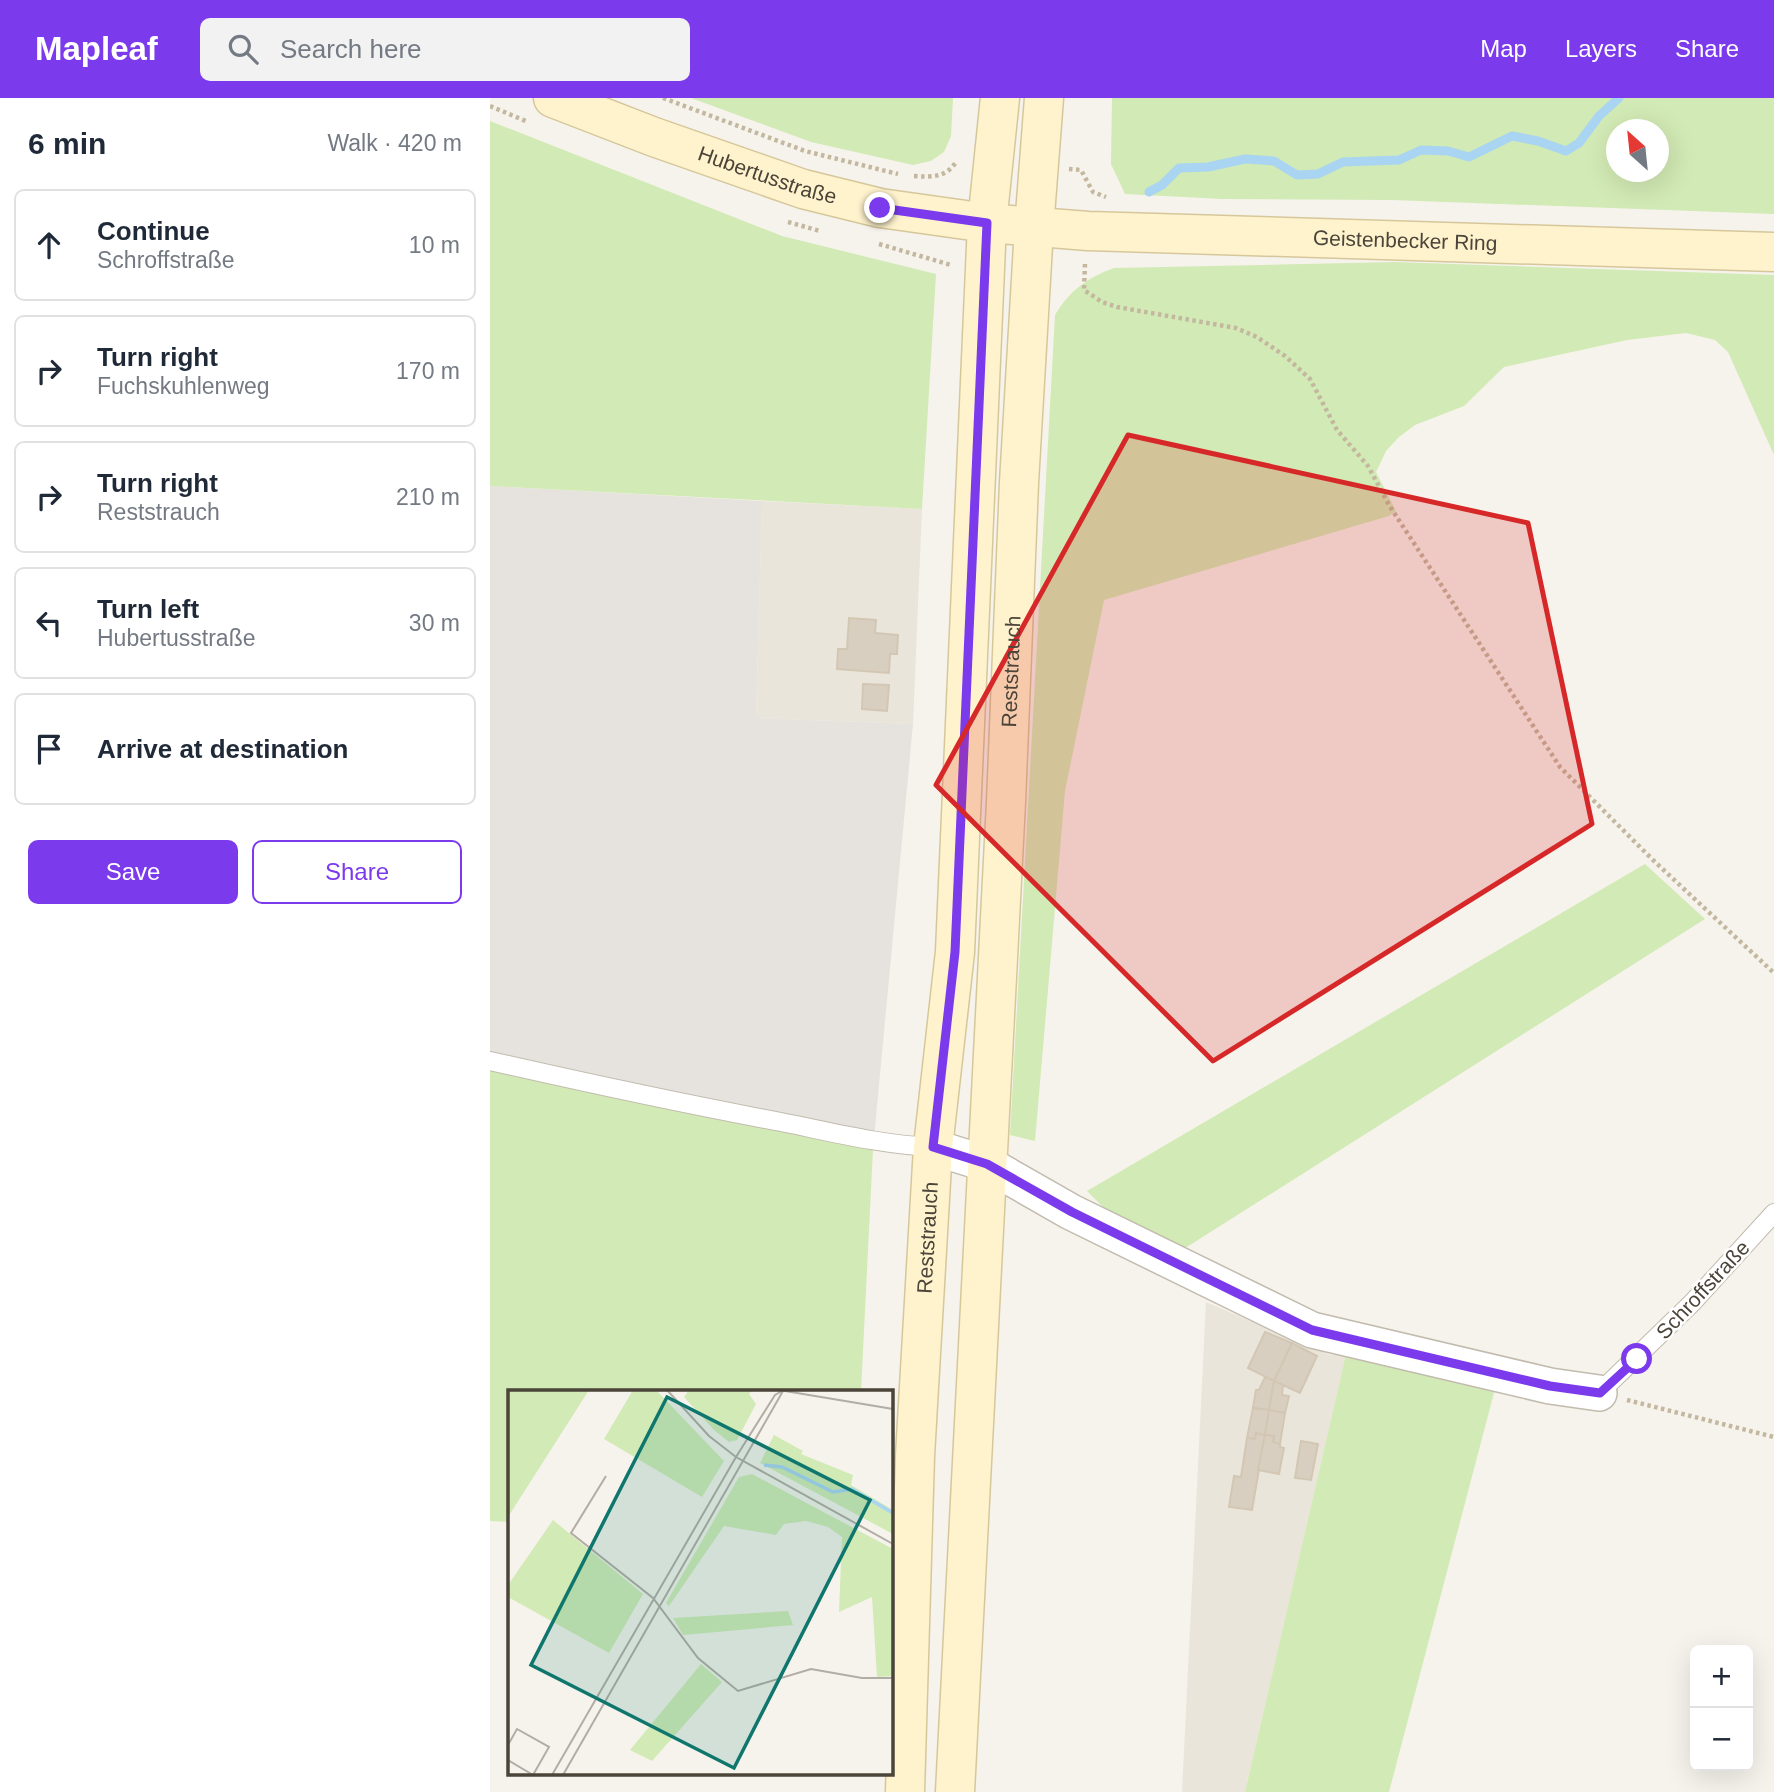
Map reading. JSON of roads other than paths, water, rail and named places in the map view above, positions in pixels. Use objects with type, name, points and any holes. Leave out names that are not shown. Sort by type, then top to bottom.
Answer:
[{"type":"main road","name":"Hubertusstraße","points":[[553,98],[654,137],[803,189],[880,208],[1034,228]]},
{"type":"main road","name":"Reststrauch","points":[[905,1792],[915,1456],[933,1147],[955,952],[987,223],[1000,98]]},
{"type":"main road","name":"Reststrauch","points":[[955,1792],[1006,802],[1018,497],[1034,228],[1045,98]]},
{"type":"main road","name":"Geistenbecker Ring","points":[[1034,228],[1774,252]]},
{"type":"street","points":[[933,1147],[987,1164],[1072,1212],[1312,1330],[1550,1386],[1600,1393]]},
{"type":"lane","points":[[490,1061],[646,1096],[862,1138],[933,1147]]},
{"type":"lane","name":"Schroffstraße","points":[[1600,1393],[1692,1303],[1774,1213]]},
{"type":"waterway","points":[[1149,192],[1162,185],[1179,168],[1208,167],[1245,159],[1274,161],[1297,175],[1318,174],[1343,162],[1399,160],[1421,150],[1448,151],[1469,157],[1512,136],[1538,141],[1566,151],[1579,143],[1599,116],[1619,98]]}]
